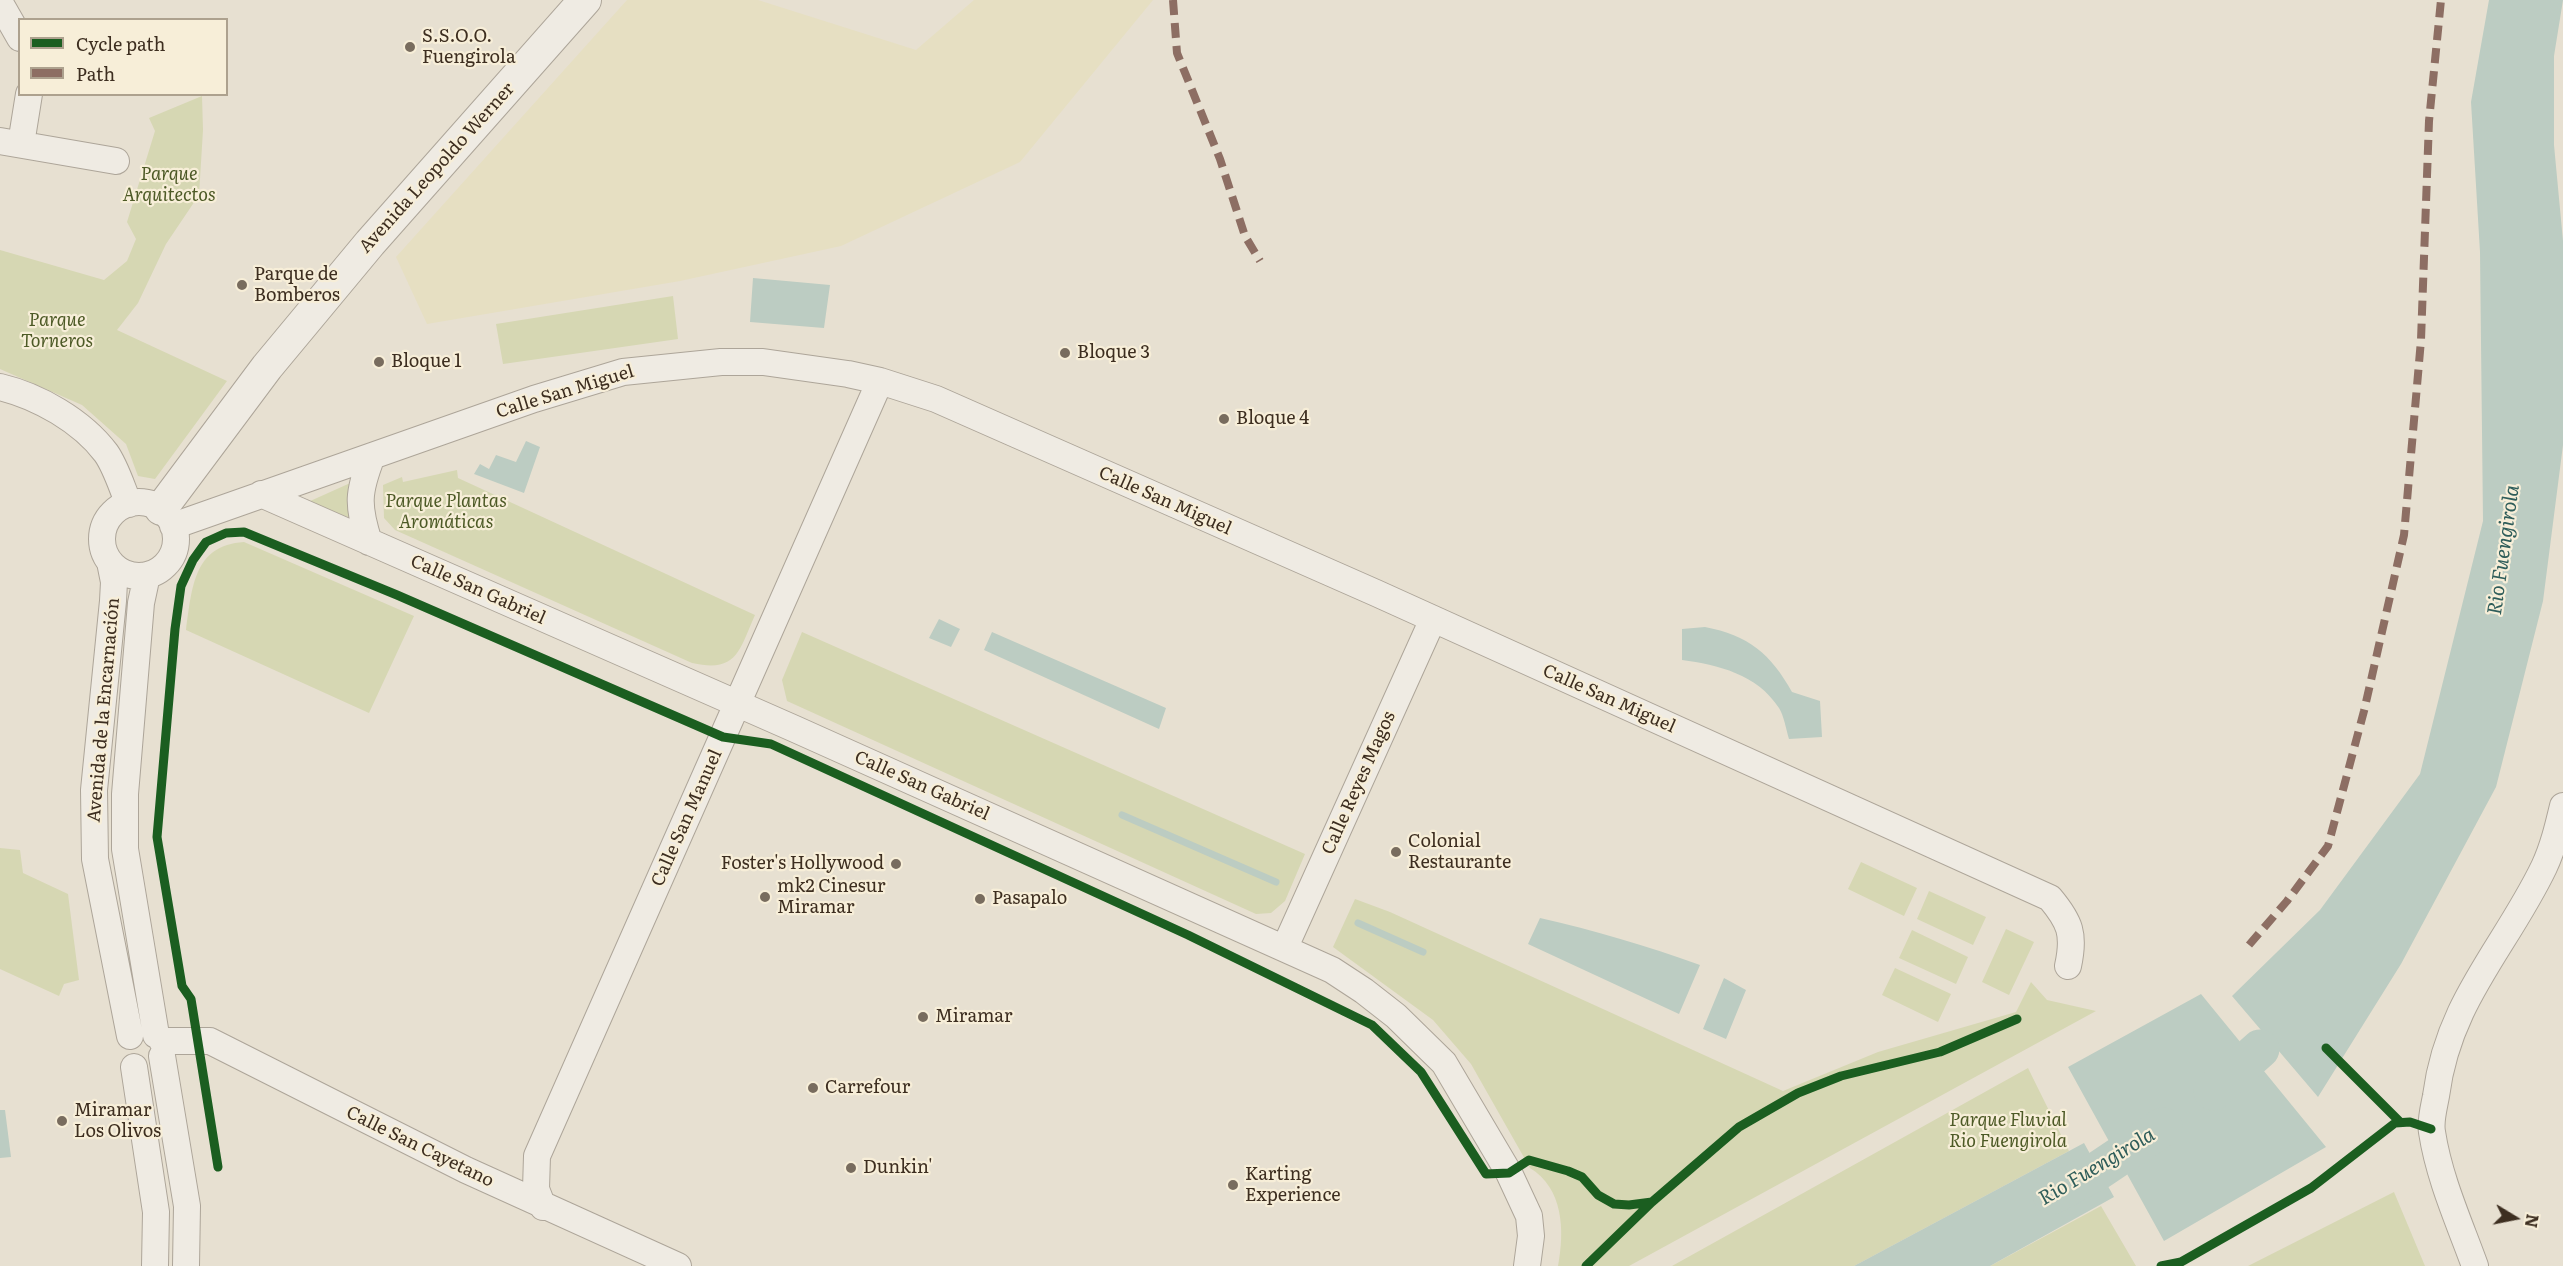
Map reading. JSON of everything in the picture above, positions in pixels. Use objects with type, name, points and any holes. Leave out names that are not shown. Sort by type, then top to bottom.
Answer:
[{"type":"street","name":"Avenida Leopoldo Werner","points":[[167,518],[267,367],[369,243],[585,0]]},
{"type":"street","points":[[0,3],[18,34]]},
{"type":"street","points":[[28,96],[10,143],[116,161]]},
{"type":"street","name":"Calle San Miguel","points":[[167,518],[261,494],[534,399],[623,372],[721,362],[763,362],[806,366],[880,381],[936,399],[1433,619],[2050,898],[2066,918],[2072,945],[2068,966]]},
{"type":"street","name":"Calle San Manuel","points":[[494,1183],[508,1180],[524,1171],[537,1156],[880,381]]},
{"type":"street","points":[[0,387],[43,403],[78,424],[106,453],[129,504]]},
{"type":"street","points":[[369,542],[360,513],[362,481],[372,456]]},
{"type":"street","name":"Calle San Gabriel","points":[[261,494],[1285,947],[1332,970],[1364,991],[1424,1041],[1444,1063],[1509,1173],[1528,1216],[1531,1236],[1527,1266]]},
{"type":"street","points":[[142,502],[167,518],[176,539],[174,551],[168,562],[158,570],[147,575],[126,574],[110,562],[104,551],[102,539],[104,527],[119,508],[142,502]]},
{"type":"street","name":"Avenida de la Encarnación","points":[[110,562],[114,582],[113,601],[94,790],[94,859],[130,1036],[126,1041],[124,1053],[134,1067],[156,1212],[155,1266]]},
{"type":"street","name":"Avenida de la Encarnación","points":[[147,575],[141,603],[125,794],[125,849],[187,1206],[186,1266]]},
{"type":"street","name":"Calle Reyes Magos","points":[[1285,947],[1433,619]]},
{"type":"street","points":[[2475,1266],[2441,1174],[2431,1129],[2439,1068],[2455,1021],[2479,974],[2544,867],[2557,832],[2563,806]]},
{"type":"street","points":[[130,1036],[140,1030],[151,1031],[160,1044],[151,1067],[140,1069],[134,1067]]},
{"type":"street","name":"Calle San Cayetano","points":[[160,1044],[210,1041],[543,1207],[678,1266]]},
{"type":"street","name":"Calle San Manuel","points":[[537,1156],[536,1190],[543,1207]]},
{"type":"shaded area","points":[[627,0],[758,0],[916,50],[974,0],[1153,0],[1020,162],[841,246],[680,281],[427,324],[396,257]]},
{"type":"green space","name":"Parque Torneros","points":[[202,96],[203,130],[199,195],[166,244],[138,303],[117,330],[227,381],[155,479],[138,476],[126,444],[82,405],[0,369],[0,250],[104,280],[127,261],[136,239],[127,222],[155,131],[149,118]]},
{"type":"green space","points":[[673,296],[678,339],[503,364],[496,324]]},
{"type":"green space","name":"Parque Plantas Aromáticas","points":[[457,470],[458,478],[755,615],[740,649],[727,662],[719,665],[692,663],[395,530],[384,518],[383,485],[402,477],[403,482]]},
{"type":"green space","points":[[357,480],[353,519],[308,502]]},
{"type":"green space","points":[[244,542],[414,616],[369,713],[186,630],[190,599],[198,572],[205,560],[214,551],[227,545]]},
{"type":"green space","points":[[802,632],[1305,854],[1285,901],[1271,913],[1256,914],[787,701],[782,680]]},
{"type":"green space","points":[[0,848],[20,850],[23,873],[68,894],[79,980],[64,984],[59,996],[0,969]]},
{"type":"green space","points":[[1861,862],[1917,888],[1904,916],[1848,889]]},
{"type":"green space","points":[[1929,891],[1986,917],[1973,945],[1917,919]]},
{"type":"green space","points":[[1355,899],[1390,912],[1783,1091],[1878,1052],[2016,1012],[2031,982],[2047,1000],[2096,1011],[1629,1266],[1558,1266],[1561,1224],[1555,1198],[1541,1176],[1530,1168],[1471,1064],[1433,1020],[1333,947]]},
{"type":"green space","points":[[2006,929],[2034,942],[2009,995],[1982,982]]},
{"type":"green space","points":[[1912,930],[1968,957],[1956,984],[1899,958]]},
{"type":"green space","points":[[1895,968],[1951,994],[1938,1022],[1882,995]]},
{"type":"green space","name":"Parque Fluvial Rio Fuengirola","points":[[2028,1068],[2069,1151],[1854,1266],[1672,1266]]},
{"type":"green space","points":[[2394,1192],[2425,1266],[2248,1266]]},
{"type":"green space","points":[[2101,1206],[2136,1266],[1990,1266]]},
{"type":"water","points":[[2489,0],[2563,0],[2554,56],[2554,145],[2563,241],[2563,445],[2543,601],[2496,787],[2401,964],[2318,1097],[2232,996],[2320,910],[2420,774],[2483,521],[2480,252],[2471,102]]},
{"type":"water","points":[[753,278],[830,285],[824,328],[750,322]]},
{"type":"water","points":[[526,441],[540,447],[524,493],[474,474],[480,464],[489,469],[496,455],[516,462]]},
{"type":"water","points":[[939,619],[960,629],[951,647],[929,638]]},
{"type":"water","points":[[1705,627],[1734,635],[1757,648],[1776,667],[1792,692],[1820,701],[1822,737],[1789,739],[1779,708],[1760,687],[1723,668],[1682,660],[1682,629]]},
{"type":"water","points":[[992,632],[1166,708],[1159,729],[984,650]]},
{"type":"water","points":[[1540,918],[1620,939],[1700,965],[1679,1014],[1528,944]]},
{"type":"water","points":[[1724,978],[1746,990],[1726,1039],[1703,1029]]},
{"type":"water","points":[[2201,994],[2326,1147],[2164,1241],[2068,1067]]},
{"type":"water","points":[[0,1110],[5,1110],[11,1157],[0,1158]]},
{"type":"water","points":[[2084,1143],[2114,1197],[1990,1266],[1854,1266]]},
{"type":"waterway","points":[[1122,815],[1276,882]]},
{"type":"waterway","points":[[1358,923],[1423,952]]},
{"type":"waterway","name":"Rio Fuengirola","points":[[2213,1091],[2260,1049]]},
{"type":"waterway","name":"Rio Fuengirola","points":[[2052,1195],[2099,1170],[2163,1127]]},
{"type":"marked path","points":[[1173,0],[1177,53],[1220,159],[1245,236],[1260,261]]},
{"type":"marked path","points":[[2249,945],[2287,901],[2328,846],[2364,711],[2404,535],[2421,340],[2429,121],[2441,0]]},
{"type":"cycle path","points":[[218,1167],[191,999],[182,986],[157,837],[175,629],[181,586],[193,560],[206,542],[226,533],[244,532],[397,595],[723,737],[771,744],[1188,935],[1372,1025],[1421,1072],[1486,1174],[1509,1173],[1529,1160],[1582,1177],[1598,1195],[1614,1204],[1652,1202],[1739,1127],[1798,1093],[1841,1076],[1940,1052],[2017,1019]]},
{"type":"cycle path","points":[[2326,1048],[2400,1122]]},
{"type":"cycle path","points":[[2161,1266],[2181,1262],[2311,1188],[2395,1123],[2410,1122],[2431,1129]]},
{"type":"cycle path","points":[[1586,1266],[1652,1202]]},
{"type":"place","name":"S.S.O.O. Fuengirola","points":[[410,47]]},
{"type":"place","name":"Parque de Bomberos","points":[[242,285]]},
{"type":"place","name":"Bloque 3","points":[[1065,353]]},
{"type":"place","name":"Bloque 1","points":[[379,362]]},
{"type":"place","name":"Bloque 4","points":[[1224,419]]},
{"type":"place","name":"Colonial Restaurante","points":[[1396,852]]},
{"type":"place","name":"Foster's Hollywood","points":[[896,864]]},
{"type":"place","name":"mk2 Cinesur Miramar","points":[[765,897]]},
{"type":"place","name":"Pasapalo","points":[[980,899]]},
{"type":"place","name":"Miramar","points":[[923,1017]]},
{"type":"place","name":"Carrefour","points":[[813,1088]]},
{"type":"place","name":"Miramar Los Olivos","points":[[62,1121]]},
{"type":"place","name":"Dunkin'","points":[[851,1168]]},
{"type":"place","name":"Karting Experience","points":[[1233,1185]]},
{"type":"park label","name":"Parque Arquitectos","points":[[169,186]]}]
